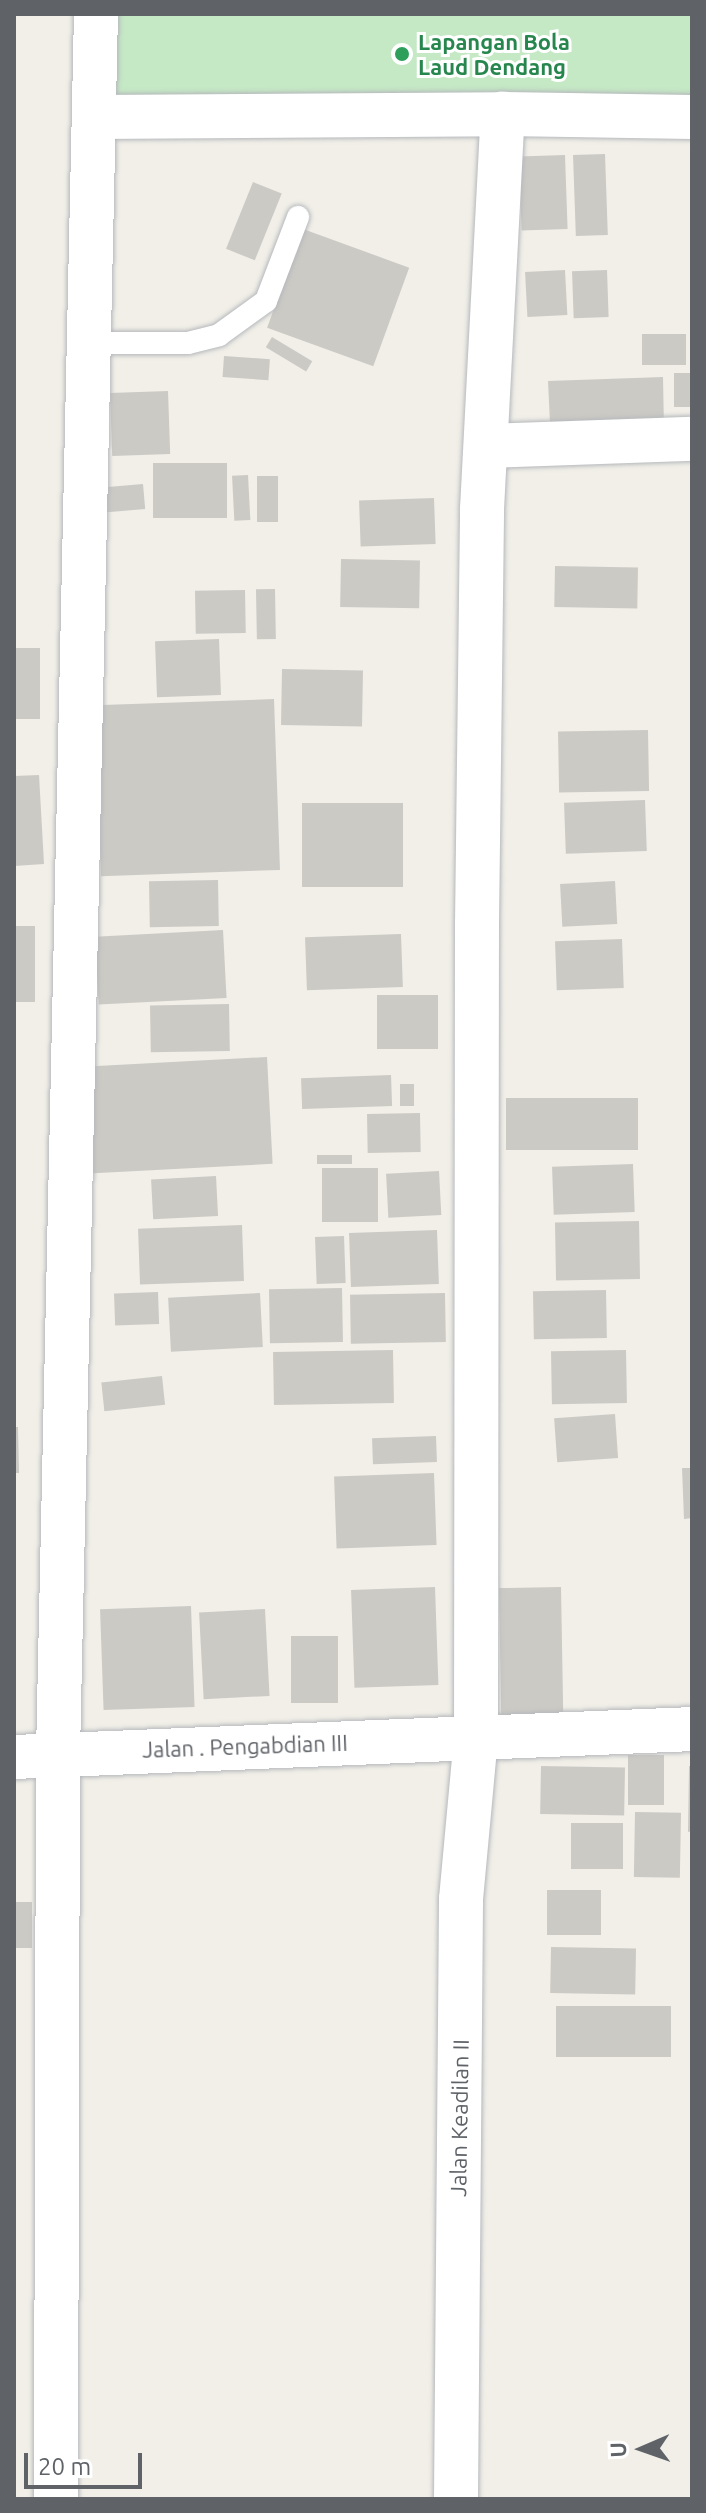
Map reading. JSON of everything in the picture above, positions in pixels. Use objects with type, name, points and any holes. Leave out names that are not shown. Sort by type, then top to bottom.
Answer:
[{"type":"street","points":[[56,2499],[58,1754],[96,14]]},
{"type":"street","points":[[96,117],[503,114],[692,117]]},
{"type":"street","name":"Jalan Keadilan II","points":[[456,2499],[461,1899],[476,1737],[477,924],[482,509],[503,114]]},
{"type":"street","points":[[487,446],[692,439]]},
{"type":"street","name":"Jalan . Pengabdian III","points":[[14,1757],[692,1729]]},
{"type":"lane","points":[[91,343],[188,343],[211,340],[266,301],[298,217]]},
{"type":"green space","name":"Lapangan Bola Laud Dendang","points":[[112,14],[692,14],[692,100],[112,100]]},
{"type":"building","points":[[605,154],[608,235],[576,236],[573,155]]},
{"type":"building","points":[[565,155],[568,229],[522,231],[519,157]]},
{"type":"building","points":[[253,182],[282,194],[255,260],[226,249]]},
{"type":"building","points":[[303,229],[409,268],[373,366],[267,328]]},
{"type":"building","points":[[565,270],[567,315],[527,317],[525,272]]},
{"type":"building","points":[[607,270],[609,317],[574,318],[572,271]]},
{"type":"building","points":[[642,334],[686,334],[686,365],[642,365]]},
{"type":"building","points":[[272,337],[312,361],[306,371],[266,347]]},
{"type":"building","points":[[224,356],[270,359],[268,380],[223,377]]},
{"type":"building","points":[[674,373],[692,373],[692,407],[674,407]]},
{"type":"building","points":[[663,377],[664,430],[550,423],[548,381]]},
{"type":"building","points":[[168,391],[170,454],[112,456],[110,393]]},
{"type":"building","points":[[153,463],[227,463],[227,518],[153,518]]},
{"type":"building","points":[[248,475],[250,520],[234,521],[232,476]]},
{"type":"building","points":[[257,476],[278,476],[278,522],[257,522]]},
{"type":"building","points":[[143,484],[145,509],[95,513],[93,488]]},
{"type":"building","points":[[434,498],[436,544],[361,547],[359,501]]},
{"type":"building","points":[[341,559],[420,560],[419,608],[340,607]]},
{"type":"building","points":[[555,566],[638,567],[637,608],[554,607]]},
{"type":"building","points":[[256,589],[275,589],[276,639],[257,639]]},
{"type":"building","points":[[245,590],[246,633],[196,634],[195,591]]},
{"type":"building","points":[[219,639],[221,695],[157,697],[155,641]]},
{"type":"building","points":[[14,648],[40,648],[40,719],[14,719]]},
{"type":"building","points":[[282,669],[363,670],[362,726],[281,725]]},
{"type":"building","points":[[274,699],[280,870],[101,876],[95,705]]},
{"type":"building","points":[[648,730],[649,791],[559,793],[558,732]]},
{"type":"building","points":[[39,775],[44,864],[14,866],[14,776]]},
{"type":"building","points":[[645,800],[647,851],[566,854],[564,803]]},
{"type":"building","points":[[302,803],[403,803],[403,887],[302,887]]},
{"type":"building","points":[[218,880],[219,926],[150,927],[149,881]]},
{"type":"building","points":[[615,881],[617,924],[562,927],[560,884]]},
{"type":"building","points":[[14,926],[35,926],[35,1002],[14,1002]]},
{"type":"building","points":[[223,930],[227,998],[99,1005],[95,937]]},
{"type":"building","points":[[401,934],[403,987],[307,990],[305,937]]},
{"type":"building","points":[[622,939],[624,988],[557,990],[555,941]]},
{"type":"building","points":[[377,995],[438,995],[438,1049],[377,1049]]},
{"type":"building","points":[[229,1004],[230,1051],[151,1052],[150,1005]]},
{"type":"building","points":[[267,1057],[273,1164],[89,1173],[83,1067]]},
{"type":"building","points":[[391,1075],[392,1106],[302,1109],[301,1078]]},
{"type":"building","points":[[400,1084],[414,1084],[414,1106],[400,1106]]},
{"type":"building","points":[[506,1098],[638,1098],[638,1150],[506,1150]]},
{"type":"building","points":[[420,1113],[421,1152],[368,1153],[367,1114]]},
{"type":"building","points":[[317,1155],[352,1155],[352,1164],[317,1164]]},
{"type":"building","points":[[633,1164],[635,1212],[554,1215],[552,1167]]},
{"type":"building","points":[[322,1168],[378,1168],[378,1222],[322,1222]]},
{"type":"building","points":[[439,1171],[441,1215],[388,1218],[386,1174]]},
{"type":"building","points":[[216,1176],[218,1216],[153,1219],[151,1179]]},
{"type":"building","points":[[639,1221],[640,1279],[556,1280],[555,1222]]},
{"type":"building","points":[[242,1225],[244,1281],[140,1285],[138,1229]]},
{"type":"building","points":[[437,1230],[439,1284],[351,1287],[349,1233]]},
{"type":"building","points":[[344,1236],[346,1283],[317,1284],[315,1237]]},
{"type":"building","points":[[342,1288],[343,1342],[270,1343],[269,1289]]},
{"type":"building","points":[[606,1290],[607,1338],[534,1339],[533,1291]]},
{"type":"building","points":[[158,1292],[159,1324],[115,1326],[114,1294]]},
{"type":"building","points":[[260,1293],[263,1347],[171,1352],[168,1298]]},
{"type":"building","points":[[445,1293],[446,1342],[351,1344],[350,1295]]},
{"type":"building","points":[[393,1350],[394,1403],[274,1405],[273,1352]]},
{"type":"building","points":[[626,1350],[627,1403],[552,1404],[551,1351]]},
{"type":"building","points":[[162,1376],[165,1405],[104,1411],[101,1382]]},
{"type":"building","points":[[615,1414],[618,1458],[557,1462],[554,1418]]},
{"type":"building","points":[[14,1427],[18,1427],[19,1473],[14,1473]]},
{"type":"building","points":[[436,1436],[437,1462],[373,1464],[372,1438]]},
{"type":"building","points":[[682,1468],[692,1468],[692,1518],[684,1519]]},
{"type":"building","points":[[434,1473],[437,1545],[337,1548],[334,1476]]},
{"type":"building","points":[[435,1587],[438,1685],[354,1688],[351,1590]]},
{"type":"building","points":[[561,1587],[563,1721],[501,1722],[499,1588]]},
{"type":"building","points":[[191,1606],[195,1707],[104,1710],[100,1609]]},
{"type":"building","points":[[265,1609],[270,1696],[204,1699],[199,1612]]},
{"type":"building","points":[[291,1636],[338,1636],[338,1703],[291,1703]]},
{"type":"building","points":[[628,1755],[664,1755],[664,1805],[628,1805]]},
{"type":"building","points":[[541,1766],[625,1767],[624,1815],[540,1814]]},
{"type":"building","points":[[689,1766],[692,1766],[692,1831],[688,1832]]},
{"type":"building","points":[[635,1812],[681,1813],[680,1878],[634,1877]]},
{"type":"building","points":[[571,1823],[623,1823],[623,1869],[571,1869]]},
{"type":"building","points":[[547,1890],[601,1890],[601,1935],[547,1935]]},
{"type":"building","points":[[14,1902],[32,1902],[32,1948],[14,1948]]},
{"type":"building","points":[[551,1947],[636,1948],[635,1994],[550,1993]]},
{"type":"building","points":[[556,2006],[671,2006],[671,2057],[556,2057]]},
{"type":"place","name":"Lapangan Bola Laud Dendang","points":[[402,54]]}]
